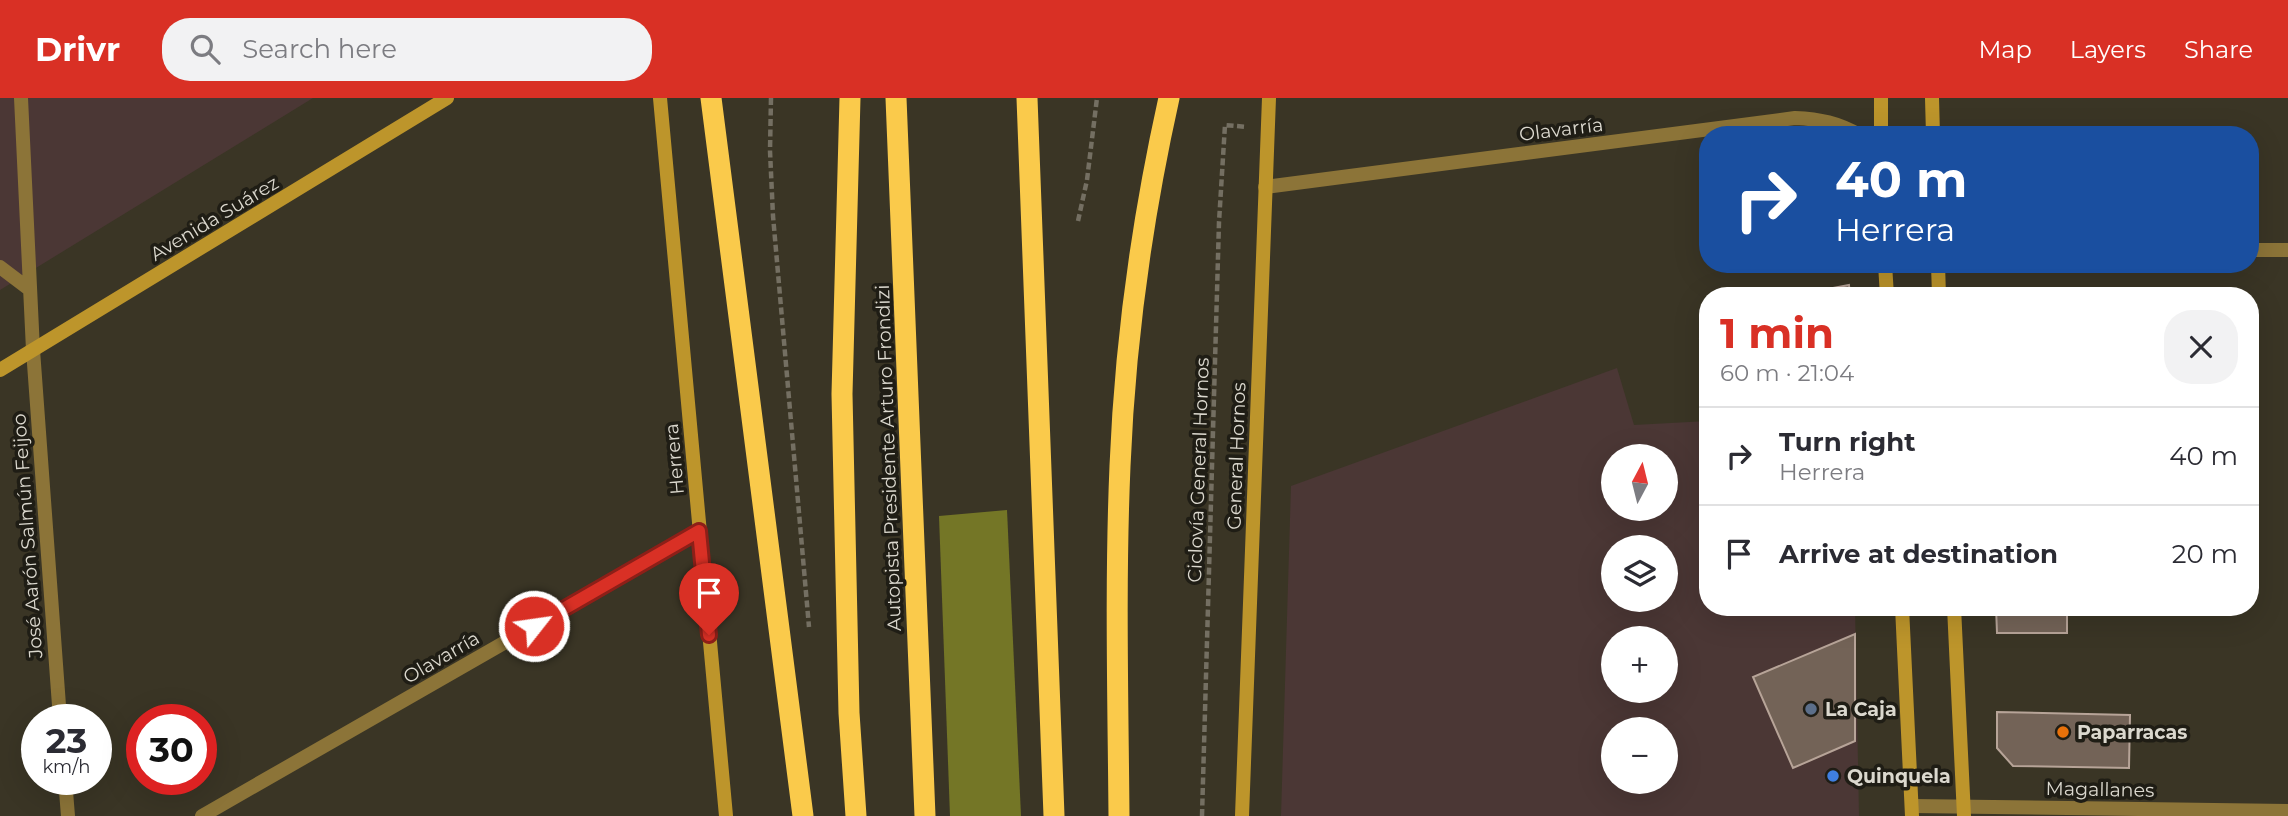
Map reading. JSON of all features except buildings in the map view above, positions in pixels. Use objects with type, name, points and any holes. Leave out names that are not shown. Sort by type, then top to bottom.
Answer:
[{"type":"highway","points":[[711,98],[802,808]]},
{"type":"highway","points":[[850,98],[842,394],[849,713],[856,816]]},
{"type":"highway","name":"Autopista Presidente Arturo Frondizi","points":[[896,98],[925,816]]},
{"type":"highway","points":[[1027,98],[1054,816]]},
{"type":"highway","points":[[1119,816],[1118,576],[1122,419],[1140,246],[1168,98]]},
{"type":"street","name":"José Aarón Salmún Feijoo","points":[[21,98],[29,289],[59,704]]},
{"type":"street","name":"Avenida Suárez","points":[[0,370],[447,98]]},
{"type":"street","name":"Herrera","points":[[660,98],[726,816]]},
{"type":"street","name":"General Hornos","points":[[1242,816],[1269,98]]},
{"type":"street","points":[[1881,98],[1881,126]]},
{"type":"street","points":[[1932,98],[1933,126]]},
{"type":"street","name":"Olavarría","points":[[1734,126],[1795,118],[1818,119],[1843,126]]},
{"type":"street","name":"Olavarría","points":[[1265,187],[1699,130]]},
{"type":"street","points":[[2259,250],[2288,250]]},
{"type":"street","points":[[0,267],[29,289]]},
{"type":"street","name":"Olavarría","points":[[202,816],[699,531]]},
{"type":"street","points":[[1902,616],[1912,811]]},
{"type":"street","points":[[1954,616],[1964,811]]},
{"type":"street","points":[[66,795],[68,816]]},
{"type":"street","name":"Magallanes","points":[[1912,811],[2288,811]]},
{"type":"path","points":[[771,98],[773,216],[810,639]]},
{"type":"path","points":[[1078,221],[1087,180],[1097,98]]},
{"type":"path","name":"Ciclovía General Hornos","points":[[1202,816],[1219,222],[1225,125]]},
{"type":"shaded area","points":[[0,98],[313,98],[0,290]]},
{"type":"shaded area","points":[[1617,368],[1634,425],[1699,421],[1699,616],[1855,616],[1859,816],[1281,816],[1291,486]]},
{"type":"shaded area","points":[[1007,510],[1021,816],[950,816],[939,516]]},
{"type":"place","name":"La Caja","points":[[1811,709]]},
{"type":"place","name":"Paparracas","points":[[2063,732]]},
{"type":"place","name":"Quinquela","points":[[1833,776]]},
{"type":"route","points":[[534,626],[699,531],[709,635]]}]
